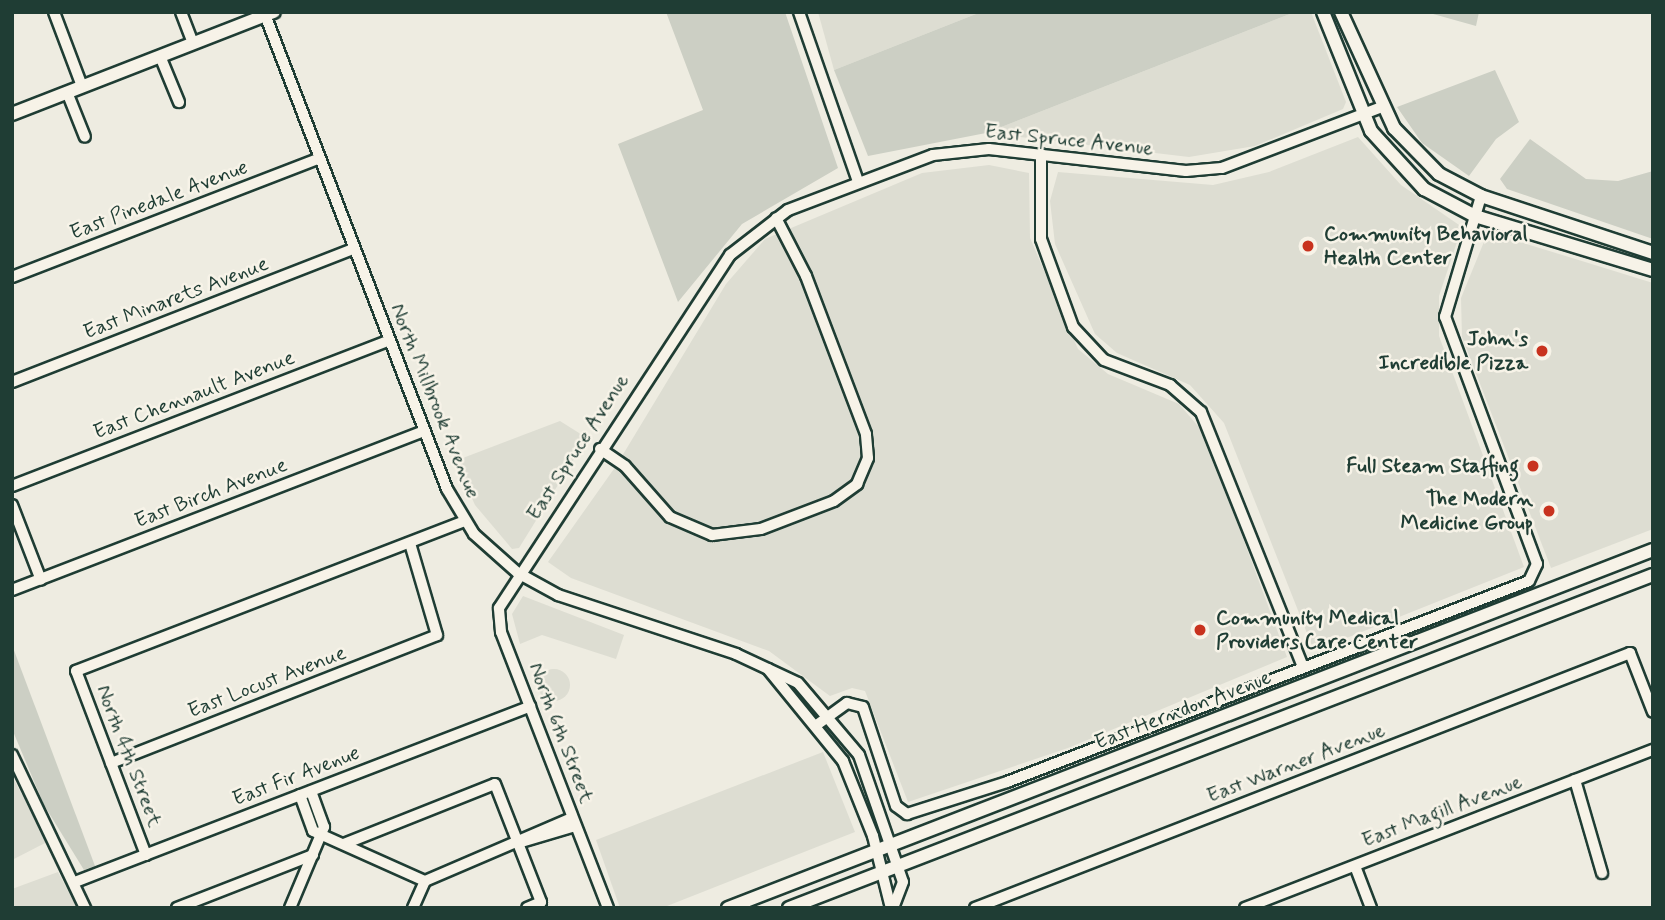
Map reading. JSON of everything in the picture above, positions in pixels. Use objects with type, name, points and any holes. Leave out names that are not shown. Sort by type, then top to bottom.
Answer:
[{"type":"main road","points":[[1323,12],[1364,115],[1406,174],[1475,216],[1653,270]]},
{"type":"main road","points":[[1341,12],[1382,107],[1419,159],[1481,197],[1653,253]]},
{"type":"main road","points":[[12,114],[268,13]]},
{"type":"main road","points":[[1612,256],[1653,261]]},
{"type":"main road","name":"East Herndon Avenue","points":[[728,908],[1653,550]]},
{"type":"main road","name":"East Herndon Avenue","points":[[789,908],[1653,575]]},
{"type":"street","points":[[54,12],[82,86]]},
{"type":"street","points":[[181,12],[193,43]]},
{"type":"street","points":[[799,12],[858,181]]},
{"type":"street","name":"North Millbrook Avenue","points":[[268,13],[424,431],[465,521],[518,573],[565,598],[768,669],[798,683],[830,715],[859,755],[898,865],[902,889],[892,908]]},
{"type":"street","points":[[160,56],[179,102]]},
{"type":"street","points":[[67,92],[85,137]]},
{"type":"street","name":"East Spruce Avenue","points":[[518,573],[716,272],[776,218],[858,181],[954,151],[1041,154],[1186,171],[1222,168],[1382,107]]},
{"type":"street","points":[[1041,154],[1041,239],[1073,327],[1104,359],[1170,385],[1201,412],[1303,667]]},
{"type":"street","name":"East Pinedale Avenue","points":[[12,277],[320,158]]},
{"type":"street","points":[[818,724],[848,703],[863,706],[896,806],[907,814],[1303,667],[1535,574],[1445,317],[1481,197]]},
{"type":"street","points":[[600,449],[625,466],[670,517],[712,535],[761,529],[834,501],[857,484],[868,458],[866,434],[806,276],[776,218]]},
{"type":"street","name":"East Minarets Avenue","points":[[12,382],[354,249]]},
{"type":"street","name":"East Chennault Avenue","points":[[12,486],[390,340]]},
{"type":"street","name":"East Birch Avenue","points":[[12,590],[424,431]]},
{"type":"street","points":[[12,505],[41,580]]},
{"type":"street","points":[[410,543],[465,521]]},
{"type":"street","name":"East Locust Avenue","points":[[111,763],[437,635],[410,543]]},
{"type":"street","name":"North 4th Street","points":[[146,855],[76,671],[410,543]]},
{"type":"street","name":"North 6th Street","points":[[518,573],[501,600],[499,621],[608,908]]},
{"type":"street","name":"East Warner Avenue","points":[[975,908],[1630,653],[1653,712]]},
{"type":"street","name":"North Millbrook Avenue","points":[[768,669],[818,724],[850,775],[877,850],[892,908]]},
{"type":"street","name":"East Fir Avenue","points":[[75,883],[530,706]]},
{"type":"street","name":"East Magill Avenue","points":[[1245,908],[1653,750]]},
{"type":"street","points":[[12,755],[85,908]]},
{"type":"street","points":[[1575,780],[1602,873]]},
{"type":"street","points":[[344,844],[495,784],[541,902],[527,908]]},
{"type":"street","points":[[305,793],[313,831],[425,881]]},
{"type":"street","points":[[413,908],[425,881],[574,822]]},
{"type":"street","points":[[290,908],[321,835]]},
{"type":"street","points":[[177,908],[313,855]]},
{"type":"street","points":[[1355,866],[1371,908]]},
{"type":"street","points":[[1009,895],[1014,908]]},
{"type":"shaded area","points":[[666,12],[785,12],[838,168],[742,224],[678,302],[618,144],[703,110]]},
{"type":"shaded area","points":[[818,12],[981,12],[834,70]]},
{"type":"shaded area","points":[[981,12],[1295,12],[986,133],[868,156],[834,70]]},
{"type":"shaded area","points":[[1295,12],[1311,12],[1346,102],[1343,109],[1255,146],[1189,157],[986,133]]},
{"type":"shaded area","points":[[1426,12],[1479,12],[1476,26]]},
{"type":"shaded area","points":[[1495,70],[1519,122],[1496,139],[1469,176],[1422,143],[1397,107]]},
{"type":"shaded area","points":[[1358,137],[1401,185],[1462,227],[1439,296],[1439,336],[1524,567],[1314,651],[1224,423],[1190,385],[1117,353],[1095,334],[1055,244],[1050,201],[1058,172],[1213,185],[1269,172]]},
{"type":"shaded area","points":[[1530,139],[1586,179],[1618,181],[1653,171],[1653,239],[1507,189],[1500,179]]},
{"type":"shaded area","points":[[989,165],[1029,173],[1030,238],[1078,349],[1108,374],[1179,404],[1204,433],[1287,657],[1068,748],[908,802],[865,691],[852,688],[830,696],[769,651],[571,578],[548,562],[616,466],[726,284],[765,239],[922,173]]},
{"type":"shaded area","points":[[1488,232],[1653,283],[1653,529],[1551,568],[1462,337],[1461,298]]},
{"type":"shaded area","points":[[560,421],[587,438],[519,548],[512,549],[475,505],[455,461]]},
{"type":"shaded area","points":[[523,596],[624,635],[616,659],[542,635],[520,644],[512,614]]},
{"type":"shaded area","points":[[12,645],[95,866],[84,870],[44,805],[12,729]]},
{"type":"shaded area","points":[[554,669],[566,673],[570,685],[566,697],[554,701],[542,697],[538,685],[542,673]]},
{"type":"shaded area","points":[[823,752],[855,832],[662,908],[620,908],[596,840]]},
{"type":"shaded area","points":[[12,776],[47,842],[12,860]]},
{"type":"shaded area","points":[[58,872],[77,908],[12,908],[12,889]]},
{"type":"place","name":"Community Behavioral Health Center","points":[[1308,246]]},
{"type":"place","name":"John's Incredible Pizza","points":[[1542,351]]},
{"type":"place","name":"Full Steam Staffing","points":[[1533,466]]},
{"type":"place","name":"The Modern Medicine Group","points":[[1549,511]]},
{"type":"place","name":"Community Medical Providers Care Center","points":[[1200,630]]}]
